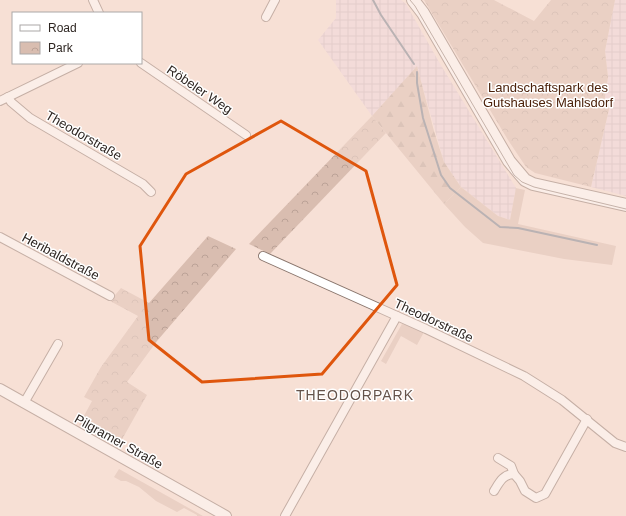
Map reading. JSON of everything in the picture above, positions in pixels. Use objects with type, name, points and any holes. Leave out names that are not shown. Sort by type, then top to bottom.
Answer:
[{"type":"main road","points":[[413,0],[423,13],[509,161],[525,180],[533,184],[626,205]]},
{"type":"street","points":[[93,0],[99,12]]},
{"type":"street","points":[[266,17],[275,0]]},
{"type":"street","points":[[4,99],[76,64]]},
{"type":"street","name":"Röbeler Weg","points":[[142,64],[246,135]]},
{"type":"street","name":"Theodorstraße","points":[[4,99],[11,102],[30,118],[143,184],[151,192]]},
{"type":"street","name":"Heribaldstraße","points":[[0,237],[110,296]]},
{"type":"street","name":"Theodorstraße","points":[[263,256],[397,316],[524,376],[562,400],[615,443],[626,447]]},
{"type":"street","points":[[285,516],[397,316]]},
{"type":"street","points":[[24,403],[58,344]]},
{"type":"street","name":"Pilgramer Straße","points":[[0,389],[226,516]]},
{"type":"street","points":[[498,458],[511,466],[514,474],[525,490],[536,498],[545,494],[587,419]]},
{"type":"street","points":[[494,491],[502,478],[508,474],[514,474]]},
{"type":"highlighted area","points":[[281,121],[366,171],[397,285],[322,374],[202,382],[149,340],[140,246],[186,174]]},
{"type":"shaded area","points":[[336,0],[401,0],[406,4],[439,62],[516,188],[510,220],[498,216],[461,187],[444,162],[417,67],[372,116],[318,40],[336,18]]},
{"type":"shaded area","points":[[615,0],[626,0],[626,196],[591,187],[610,105],[604,103],[608,77],[605,51]]},
{"type":"green space","name":"Landschaftspark des Gutshauses Mahlsdorf","points":[[424,0],[494,0],[534,21],[551,0],[615,0],[605,51],[608,77],[604,103],[610,105],[591,187],[535,173],[526,167],[508,140]]},
{"type":"green space","points":[[417,66],[434,131],[444,162],[461,187],[444,204],[372,116]]},
{"type":"green space","points":[[372,116],[386,133],[270,254],[249,244]]},
{"type":"green space","points":[[461,187],[498,216],[510,220],[516,188],[525,190],[518,224],[616,246],[612,265],[564,259],[483,243],[465,227],[444,204]]},
{"type":"green space","points":[[208,236],[236,249],[157,341],[127,382],[147,395],[120,443],[79,425],[92,401],[84,397],[101,367],[138,316],[110,301],[121,288],[149,303]]},
{"type":"green space","points":[[402,324],[424,332],[417,345],[401,336],[386,364],[381,361]]},
{"type":"green space","points":[[119,469],[203,516],[197,516],[184,508],[177,512],[156,501],[139,487],[114,477]]},
{"type":"waterway","points":[[373,0],[381,15],[414,64]]},
{"type":"waterway","points":[[417,72],[417,83],[423,118],[441,175],[450,188],[500,227],[518,228],[597,245]]},
{"type":"tram line","points":[[410,0],[415,6],[514,175],[522,182],[534,187],[626,209]]},
{"type":"district","name":"THEODORPARK","points":[[355,395]]}]
